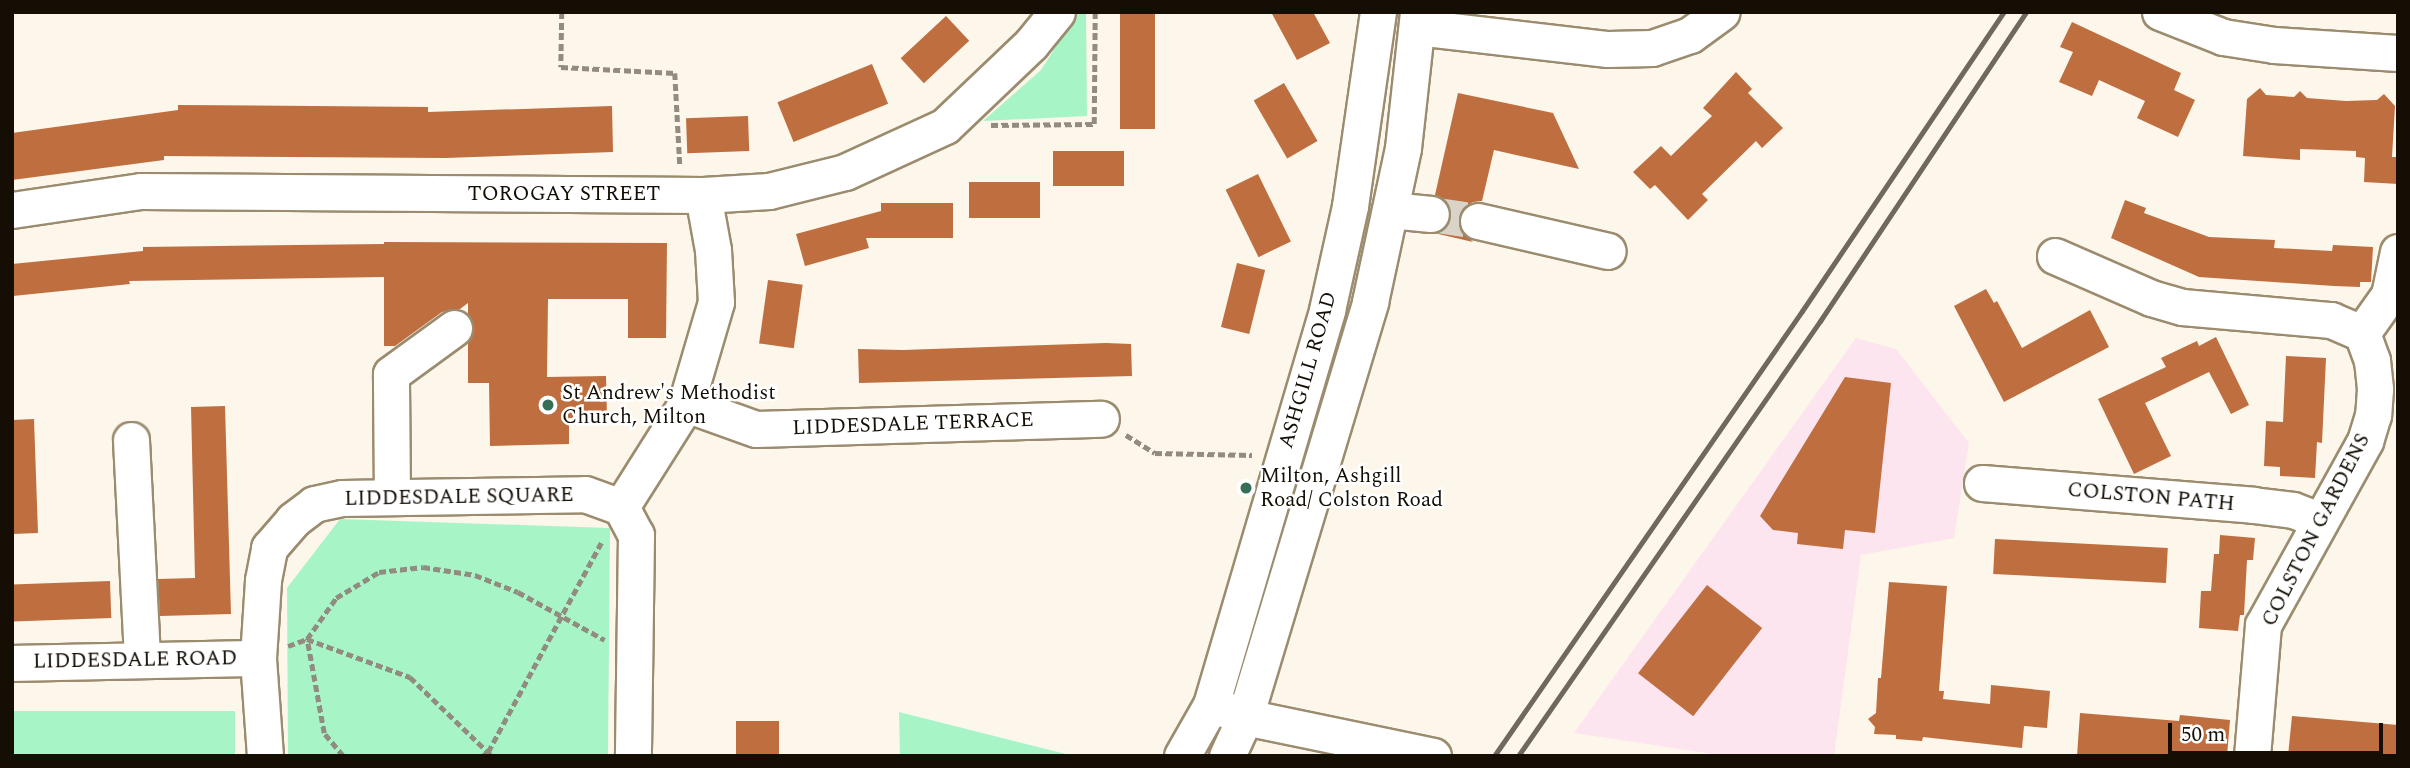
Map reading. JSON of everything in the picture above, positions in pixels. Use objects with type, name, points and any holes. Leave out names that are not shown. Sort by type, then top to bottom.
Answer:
[{"type":"street","name":"TOROGAY STREET","points":[[12,210],[141,191],[692,195],[769,191],[845,172],[945,126],[1031,44],[1057,12]]},
{"type":"street","name":"ASHGILL ROAD","points":[[1182,756],[1211,705],[1274,499],[1283,456],[1327,310],[1350,206],[1378,12]]},
{"type":"street","points":[[1418,20],[1608,49],[1652,48],[1690,34],[1722,12]]},
{"type":"street","points":[[2160,12],[2222,37],[2274,45],[2398,53]]},
{"type":"street","name":"ASHGILL ROAD","points":[[1227,756],[1245,717],[1370,302],[1403,148],[1418,20]]},
{"type":"street","points":[[633,756],[636,535],[621,507],[686,404],[716,302],[713,250],[692,195]]},
{"type":"street","points":[[1390,211],[1431,214]]},
{"type":"street","points":[[1478,220],[1608,251]]},
{"type":"street","points":[[2055,256],[2151,298],[2182,307],[2331,320],[2362,333],[2389,295],[2398,252]]},
{"type":"street","points":[[392,497],[391,374],[454,328]]},
{"type":"street","name":"COLSTON GARDENS","points":[[2252,756],[2263,625],[2365,440],[2373,415],[2375,389],[2371,359],[2362,333]]},
{"type":"street","name":"LIDDESDALE TERRACE","points":[[686,404],[757,429],[1101,419]]},
{"type":"street","points":[[131,440],[142,660]]},
{"type":"street","name":"COLSTON PATH","points":[[1982,483],[2253,505],[2293,510],[2319,520]]},
{"type":"street","name":"LIDDESDALE SQUARE","points":[[265,756],[258,658],[263,579],[269,548],[293,520],[314,504],[342,498],[585,494],[621,507]]},
{"type":"street","name":"LIDDESDALE ROAD","points":[[12,663],[258,658]]},
{"type":"street","points":[[1211,705],[1245,717],[1433,756]]},
{"type":"path","points":[[562,12],[561,67],[676,73],[692,195]]},
{"type":"path","points":[[945,126],[1094,124],[1095,12]]},
{"type":"path","points":[[1101,419],[1155,453],[1283,456]]},
{"type":"path","points":[[482,756],[490,754],[621,507]]},
{"type":"path","points":[[258,658],[307,639],[336,598],[379,572],[423,567],[475,575],[518,592],[633,655]]},
{"type":"path","points":[[307,639],[410,677],[490,754]]},
{"type":"path","points":[[307,639],[324,733],[343,756]]},
{"type":"shaded area","points":[[1856,338],[1896,349],[1969,443],[1954,538],[1861,555],[1834,756],[1726,756],[1574,733]]},
{"type":"green space","points":[[1078,12],[1086,12],[1087,116],[983,121],[1041,70]]},
{"type":"green space","points":[[340,519],[610,528],[608,756],[288,756],[287,588]]},
{"type":"green space","points":[[12,711],[235,711],[235,756],[12,756]]},
{"type":"green space","points":[[899,712],[1074,756],[900,756]]},
{"type":"building","points":[[1120,12],[1155,12],[1155,129],[1120,129]]},
{"type":"building","points":[[1271,12],[1313,12],[1330,43],[1297,60]]},
{"type":"building","points":[[946,16],[969,41],[924,83],[901,58]]},
{"type":"building","points":[[2072,22],[2181,73],[2174,90],[2195,100],[2178,137],[2137,118],[2145,101],[2099,80],[2092,96],[2059,82],[2073,52],[2060,47]]},
{"type":"building","points":[[872,64],[888,104],[794,142],[777,102]]},
{"type":"building","points":[[1736,72],[1752,89],[1748,93],[1783,128],[1762,148],[1756,141],[1702,194],[1708,200],[1688,220],[1655,185],[1650,189],[1633,172],[1661,146],[1671,156],[1712,116],[1703,108]]},
{"type":"building","points":[[1284,83],[1318,141],[1287,159],[1254,100]]},
{"type":"building","points":[[2260,88],[2266,95],[2294,97],[2300,91],[2307,98],[2346,101],[2377,100],[2384,94],[2395,106],[2392,157],[2398,157],[2398,184],[2364,182],[2365,158],[2356,157],[2356,151],[2300,149],[2300,160],[2243,156],[2247,99]]},
{"type":"building","points":[[1458,93],[1553,113],[1579,169],[1494,150],[1482,201],[1464,207],[1458,217],[1459,228],[1473,242],[1434,233],[1447,226],[1451,217],[1449,205],[1435,195]]},
{"type":"building","points":[[178,105],[428,107],[428,112],[612,106],[613,152],[445,158],[164,156],[164,160],[12,180],[12,133],[178,110]]},
{"type":"building","points":[[748,116],[749,151],[687,153],[686,118]]},
{"type":"building","points":[[1053,151],[1124,151],[1124,186],[1053,186]]},
{"type":"building","points":[[1258,174],[1291,241],[1259,257],[1226,190]]},
{"type":"building","points":[[969,182],[1040,182],[1040,218],[969,218]]},
{"type":"building","points":[[2125,200],[2146,208],[2144,213],[2209,237],[2275,240],[2274,248],[2332,251],[2333,245],[2373,247],[2371,282],[2360,282],[2360,287],[2199,277],[2111,238]]},
{"type":"building","points":[[881,203],[953,203],[953,238],[866,238],[869,248],[805,266],[796,234],[881,211]]},
{"type":"building","points":[[384,242],[667,243],[666,338],[628,338],[628,299],[548,299],[547,377],[606,376],[607,417],[569,418],[569,444],[490,446],[489,383],[468,383],[468,341],[474,327],[468,314],[468,303],[460,309],[442,312],[395,346],[384,346],[384,277],[129,281],[130,284],[13,296],[12,264],[143,251],[143,247]]},
{"type":"building","points":[[1237,263],[1265,270],[1249,334],[1221,327]]},
{"type":"building","points":[[768,280],[803,285],[794,348],[759,343]]},
{"type":"building","points":[[1986,289],[1994,303],[1997,301],[2022,348],[2090,310],[2109,347],[2004,402],[1954,306]]},
{"type":"building","points":[[2216,337],[2249,405],[2231,414],[2209,372],[2145,403],[2171,456],[2134,474],[2098,399],[2166,367],[2161,358],[2197,341],[2199,346]]},
{"type":"building","points":[[1131,344],[1132,376],[859,383],[858,349]]},
{"type":"building","points":[[2286,356],[2326,358],[2322,443],[2317,442],[2315,478],[2280,476],[2280,467],[2264,466],[2266,421],[2283,422]]},
{"type":"building","points":[[1845,377],[1891,383],[1875,533],[1845,530],[1843,549],[1797,544],[1798,533],[1773,530],[1760,516]]},
{"type":"building","points":[[225,406],[231,614],[160,616],[158,579],[195,578],[191,407]]},
{"type":"building","points":[[34,419],[38,533],[12,534],[12,420]]},
{"type":"building","points":[[2220,535],[2255,538],[2253,560],[2247,560],[2244,615],[2240,615],[2238,631],[2199,628],[2201,591],[2211,591],[2214,554],[2219,554]]},
{"type":"building","points":[[1995,539],[2168,548],[2166,583],[1993,574]]},
{"type":"building","points":[[110,581],[111,618],[13,621],[12,584]]},
{"type":"building","points":[[1889,582],[1947,586],[1939,691],[1944,691],[1943,699],[1990,704],[1991,685],[2050,691],[2047,728],[2024,726],[2022,748],[1923,737],[1922,741],[1896,739],[1896,735],[1874,734],[1875,727],[1868,719],[1876,713]]},
{"type":"building","points":[[1707,585],[1762,628],[1693,716],[1638,673]]},
{"type":"building","points":[[2080,713],[2179,721],[2180,715],[2230,720],[2227,756],[2077,756]]},
{"type":"building","points":[[2292,716],[2398,725],[2398,756],[2288,756]]},
{"type":"building","points":[[736,721],[779,721],[779,756],[736,756]]},
{"type":"tunnel","points":[[1431,214],[1478,221]]},
{"type":"railway","points":[[1494,756],[1802,311],[2004,12]]},
{"type":"railway","points":[[1518,756],[1820,321],[2026,12]]},
{"type":"place","name":"St Andrew's Methodist Church, Milton","points":[[548,405]]},
{"type":"place","name":"Milton, Ashgill Road/ Colston Road","points":[[1246,488]]}]
